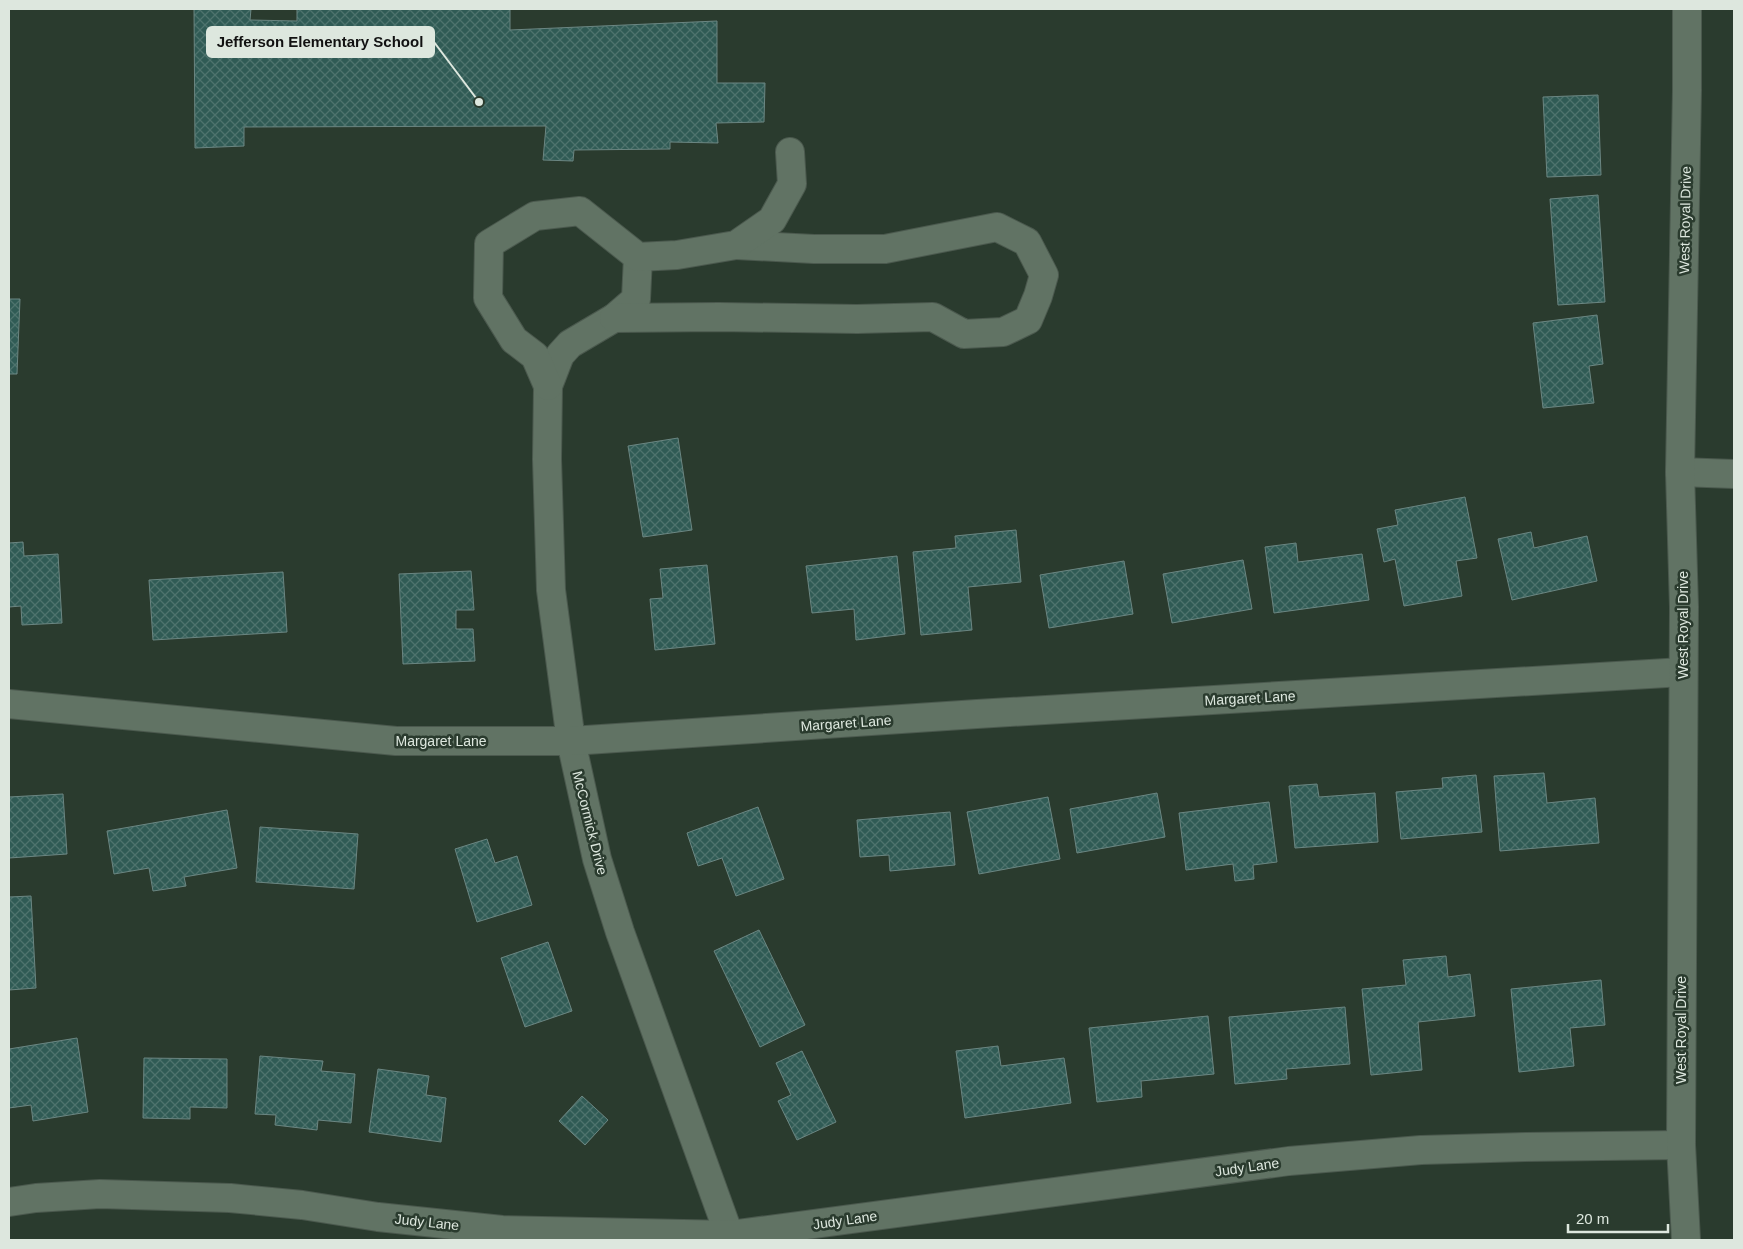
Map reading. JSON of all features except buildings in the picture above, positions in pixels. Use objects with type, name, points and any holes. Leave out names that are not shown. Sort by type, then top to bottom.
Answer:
[{"type":"street","name":"West Royal Drive","points":[[1686,1240],[1681,1145],[1684,607],[1680,472],[1687,9]]},
{"type":"street","points":[[736,245],[772,220],[792,184],[790,152]]},
{"type":"street","points":[[548,386],[535,356],[514,340],[488,298],[489,244],[536,216],[580,211],[638,257],[677,255],[736,245],[814,249],[885,248],[998,227],[1027,242],[1044,275],[1028,320],[1003,332],[964,334],[933,317],[856,319],[614,318]]},
{"type":"street","points":[[548,386],[560,355],[570,344],[614,318],[636,300],[638,257]]},
{"type":"street","name":"McCormick Drive","points":[[548,386],[547,459],[551,590],[571,741],[597,859],[620,932],[730,1238]]},
{"type":"street","points":[[1680,472],[1734,474]]},
{"type":"street","name":"Margaret Lane","points":[[9,704],[396,741],[571,741],[997,712],[1683,672]]},
{"type":"street","name":"Judy Lane","points":[[9,1202],[36,1198],[100,1194],[230,1198],[302,1205],[378,1217],[502,1230],[730,1238],[1289,1161],[1421,1150],[1681,1145]]},
{"type":"place","name":"Jefferson Elementary School","points":[[479,102]]}]
